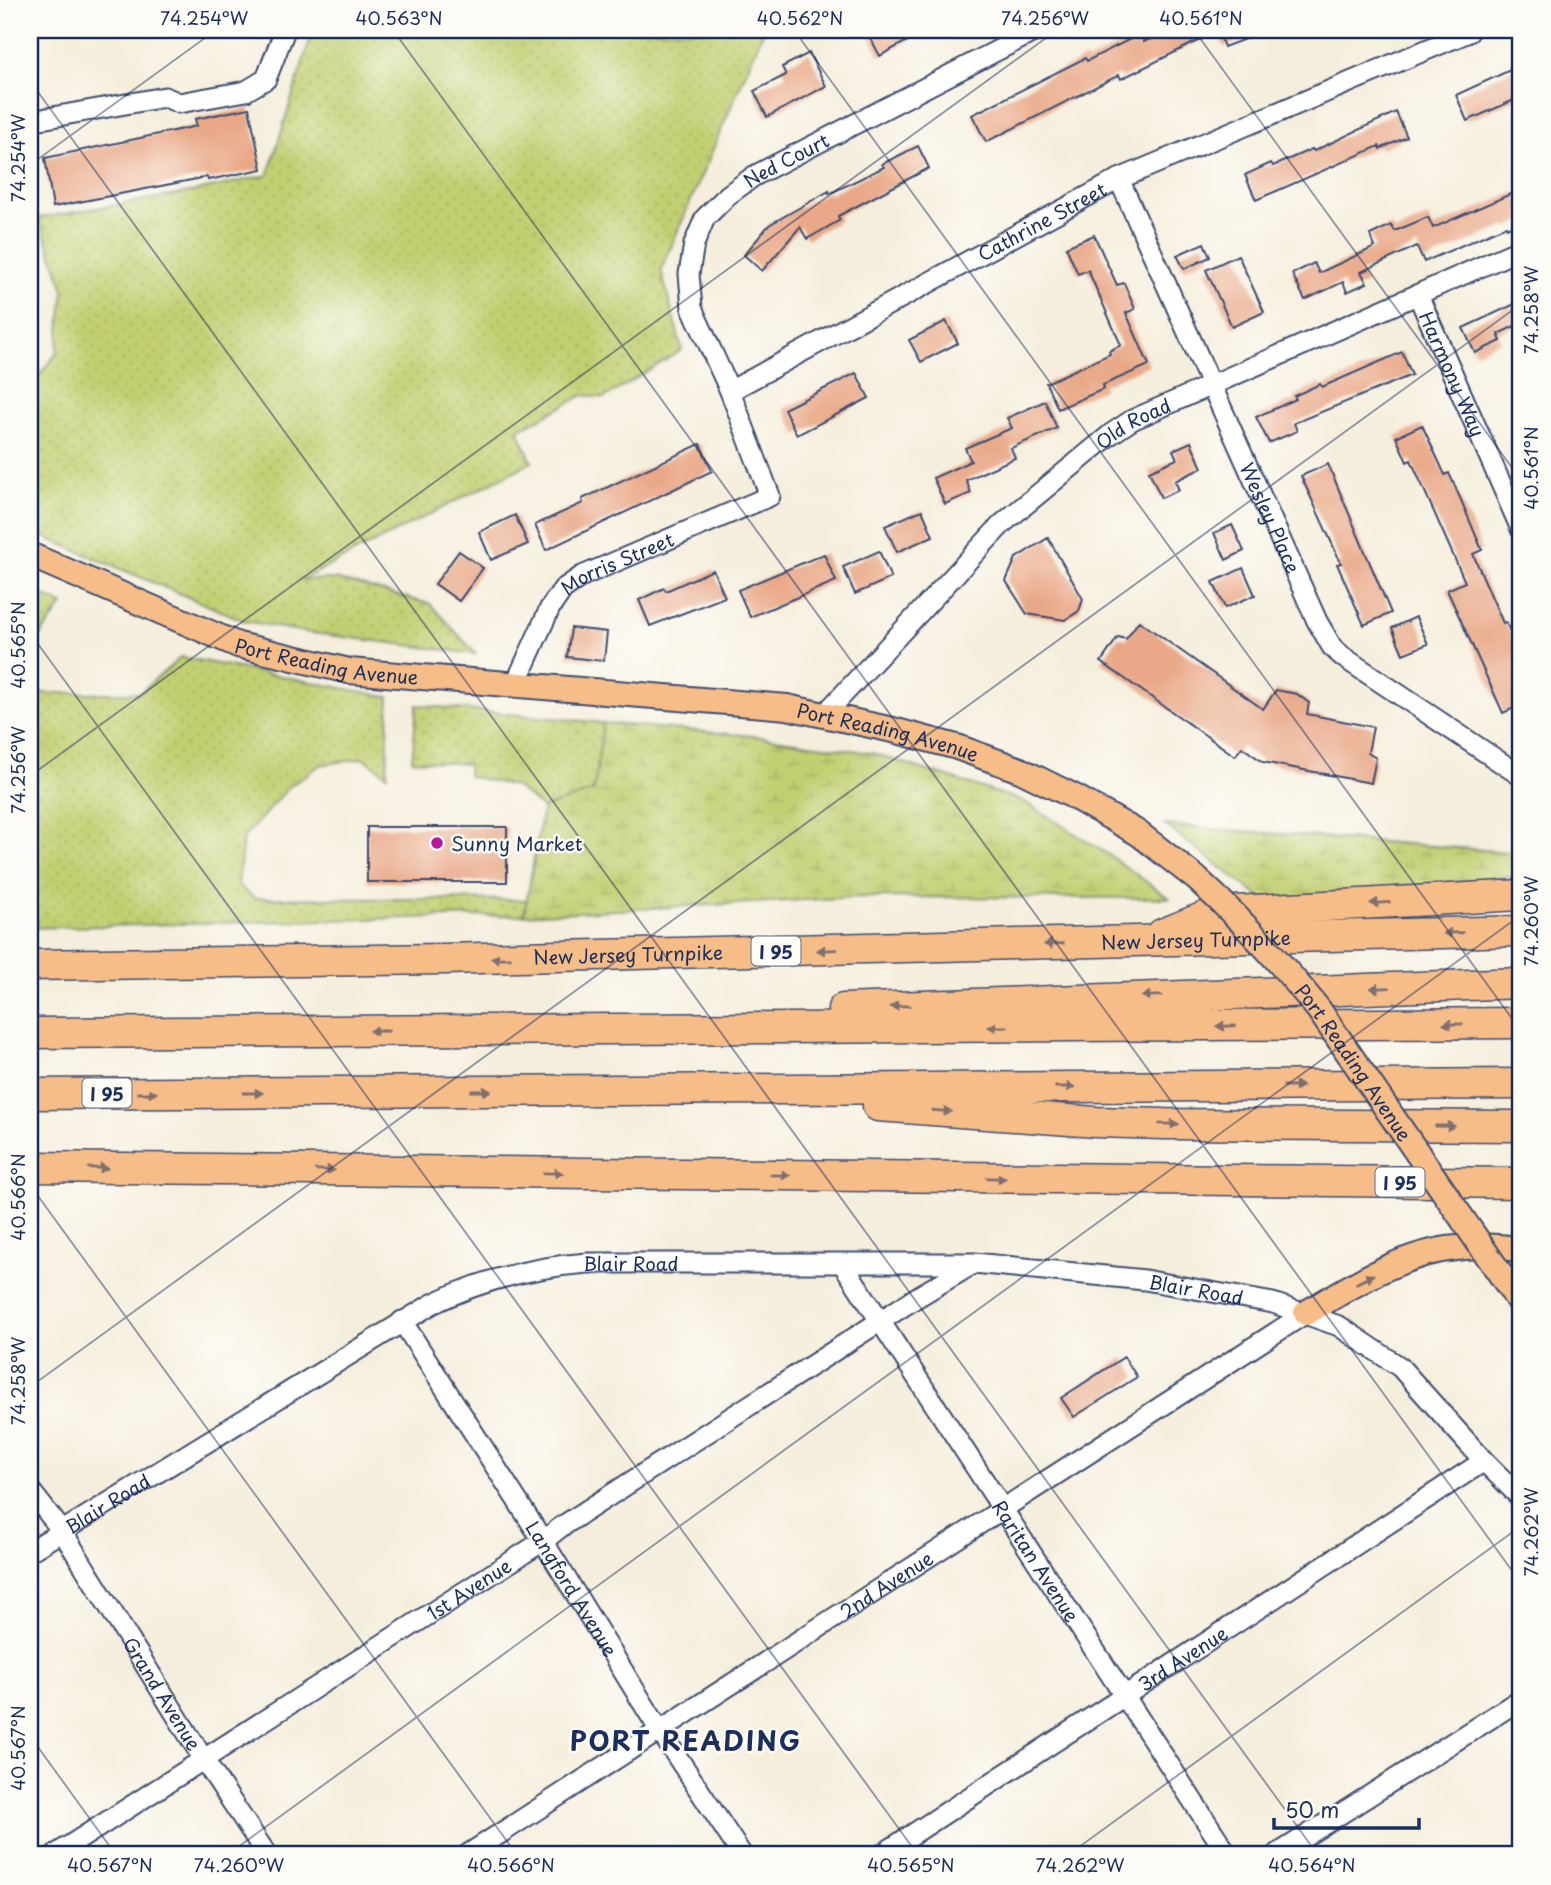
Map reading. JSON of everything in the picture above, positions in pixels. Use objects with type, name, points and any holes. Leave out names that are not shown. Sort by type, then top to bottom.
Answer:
[{"type":"highway","points":[[1144,942],[1217,912],[1521,895]]},
{"type":"highway","name":"New Jersey Turnpike","points":[[30,965],[444,960],[1521,931]]},
{"type":"highway","points":[[422,1031],[848,1008],[1521,983]]},
{"type":"highway","points":[[30,1033],[1521,1023]]},
{"type":"highway","name":"I 95","points":[[30,1094],[1521,1084]]},
{"type":"highway","points":[[703,1090],[1096,1122],[1249,1126],[1521,1126]]},
{"type":"highway","name":"I 95","points":[[30,1167],[1521,1183]]},
{"type":"highway","points":[[1278,1181],[1521,1201]]},
{"type":"main road","name":"Port Reading Avenue","points":[[30,555],[238,645],[349,671],[787,707],[957,747],[1020,770],[1075,797],[1138,833],[1197,879],[1254,932],[1285,967],[1320,1010],[1517,1297]]},
{"type":"main road","points":[[1306,1313],[1364,1279],[1424,1254],[1476,1246],[1521,1249]]},
{"type":"street","points":[[30,121],[165,97],[179,103],[246,90],[266,79],[285,30]]},
{"type":"street","name":"Ned Court","points":[[730,391],[692,308],[689,274],[694,244],[705,218],[728,195],[754,176],[1037,30]]},
{"type":"street","name":"Cathrine Street","points":[[730,391],[1119,179],[1469,32]]},
{"type":"street","name":"Wesley Place","points":[[1119,179],[1317,621],[1332,647],[1521,776]]},
{"type":"street","name":"Old Road","points":[[824,715],[1002,524],[1111,434],[1132,420],[1521,248]]},
{"type":"street","name":"Harmony Way","points":[[1418,295],[1521,529]]},
{"type":"street","name":"Morris Street","points":[[515,685],[550,608],[563,589],[582,576],[770,496],[730,391]]},
{"type":"street","name":"Blair Road","points":[[30,1551],[440,1300],[478,1284],[552,1266],[588,1263],[974,1263],[1064,1270],[1184,1285],[1273,1303],[1306,1313]]},
{"type":"street","name":"1st Avenue","points":[[55,1855],[544,1541],[561,1527],[880,1321],[974,1263]]},
{"type":"street","name":"Raritan Avenue","points":[[843,1264],[1228,1855]]},
{"type":"street","points":[[1306,1313],[1339,1326],[1400,1367],[1521,1498]]},
{"type":"street","name":"2nd Avenue","points":[[467,1855],[1306,1313]]},
{"type":"street","name":"Langford Avenue","points":[[402,1321],[544,1541],[660,1731],[742,1855]]},
{"type":"street","name":"3rd Avenue","points":[[881,1855],[1484,1461]]},
{"type":"street","name":"Grand Avenue","points":[[30,1490],[62,1531],[204,1760],[267,1855]]},
{"type":"street","points":[[1276,1855],[1521,1699]]},
{"type":"green space","points":[[313,30],[764,30],[661,270],[682,350],[604,398],[583,395],[518,430],[532,462],[301,580],[335,579],[430,604],[476,654],[304,632],[245,621],[30,531],[30,386],[57,353],[64,290],[39,218],[192,192],[268,175]]},
{"type":"green space","points":[[30,589],[63,605],[30,649]]},
{"type":"green space","points":[[181,657],[389,697],[387,775],[364,758],[320,765],[290,786],[243,838],[238,885],[254,898],[527,900],[524,915],[30,928],[30,693],[140,693]]},
{"type":"green space","points":[[417,705],[603,723],[594,791],[543,808],[514,786],[468,776],[468,764],[412,760]]},
{"type":"green space","points":[[603,723],[754,736],[872,753],[1023,801],[1112,857],[1169,898],[860,897],[524,915],[543,808],[594,791]]},
{"type":"green space","points":[[1165,825],[1521,853],[1521,876],[1265,901]]},
{"type":"building","points":[[866,30],[927,30],[880,56]]},
{"type":"building","points":[[1169,30],[1266,31],[1224,47],[1218,31],[1121,79],[1119,75],[986,142],[972,115],[1085,58],[1087,61],[1140,34],[1144,42]]},
{"type":"building","points":[[809,53],[826,86],[767,117],[754,91],[786,75],[782,67]]},
{"type":"building","points":[[1521,65],[1521,97],[1467,121],[1456,95]]},
{"type":"building","points":[[249,108],[262,169],[53,207],[45,158],[197,126],[195,119]]},
{"type":"building","points":[[1396,112],[1407,137],[1380,149],[1379,146],[1256,200],[1245,175],[1271,163],[1273,166],[1312,149],[1314,151]]},
{"type":"building","points":[[918,146],[929,168],[838,216],[840,220],[807,239],[800,227],[762,271],[744,255],[769,225],[829,191],[829,194],[884,167],[882,164]]},
{"type":"building","points":[[1515,192],[1521,205],[1521,221],[1424,262],[1417,246],[1361,272],[1367,283],[1347,292],[1343,282],[1305,300],[1292,274],[1314,263],[1319,273],[1375,247],[1370,235],[1391,225],[1395,231],[1428,217],[1433,228]]},
{"type":"building","points":[[1094,235],[1117,285],[1124,283],[1135,309],[1126,313],[1149,365],[1058,409],[1046,383],[1110,354],[1109,351],[1121,345],[1088,270],[1078,274],[1066,247]]},
{"type":"building","points":[[1204,243],[1210,257],[1184,269],[1177,255]]},
{"type":"building","points":[[1238,255],[1264,312],[1232,327],[1206,270]]},
{"type":"building","points":[[1521,301],[1521,323],[1498,334],[1501,341],[1475,353],[1463,328]]},
{"type":"building","points":[[946,321],[958,343],[921,362],[909,340]]},
{"type":"building","points":[[1402,352],[1412,375],[1294,423],[1297,431],[1269,443],[1256,417],[1296,399],[1294,396],[1320,384],[1322,387]]},
{"type":"building","points":[[856,373],[869,398],[797,435],[784,409]]},
{"type":"building","points":[[1045,401],[1057,428],[1011,448],[1015,458],[966,480],[971,493],[945,504],[933,478],[971,461],[965,448],[1012,428],[1007,418]]},
{"type":"building","points":[[1422,425],[1445,475],[1449,473],[1461,500],[1482,550],[1473,554],[1503,623],[1506,622],[1521,655],[1521,705],[1503,713],[1447,590],[1465,582],[1411,460],[1407,462],[1396,437]]},
{"type":"building","points":[[1191,442],[1202,468],[1175,481],[1179,490],[1161,498],[1149,471],[1177,459],[1173,450]]},
{"type":"building","points":[[700,444],[712,471],[546,550],[535,525],[583,503],[582,499]]},
{"type":"building","points":[[1328,464],[1391,613],[1364,625],[1337,564],[1341,563],[1301,476]]},
{"type":"building","points":[[922,510],[933,536],[897,552],[885,526]]},
{"type":"building","points":[[515,515],[528,544],[491,560],[479,532]]},
{"type":"building","points":[[1232,525],[1244,551],[1226,560],[1214,533]]},
{"type":"building","points":[[1048,538],[1083,599],[1079,611],[1065,620],[1027,614],[1006,581],[1016,558]]},
{"type":"building","points":[[459,551],[483,568],[459,601],[435,584]]},
{"type":"building","points":[[879,551],[891,578],[855,594],[843,567]]},
{"type":"building","points":[[824,554],[836,581],[750,617],[738,590]]},
{"type":"building","points":[[1243,568],[1255,595],[1225,608],[1213,582]]},
{"type":"building","points":[[713,570],[725,597],[650,626],[639,600]]},
{"type":"building","points":[[1416,617],[1428,644],[1403,654],[1392,628]]},
{"type":"building","points":[[1139,621],[1263,709],[1276,690],[1297,694],[1309,703],[1307,714],[1373,727],[1368,753],[1376,758],[1371,783],[1263,762],[1242,747],[1235,756],[1101,662],[1118,637],[1126,639]]},
{"type":"building","points":[[571,628],[607,632],[604,661],[567,657]]},
{"type":"building","points":[[367,827],[507,827],[507,882],[367,882]]},
{"type":"building","points":[[1124,1357],[1137,1377],[1074,1417],[1061,1398]]},
{"type":"place","name":"Sunny Market","points":[[437,843]]},
{"type":"district","name":"PORT READING","points":[[686,1740]]}]
